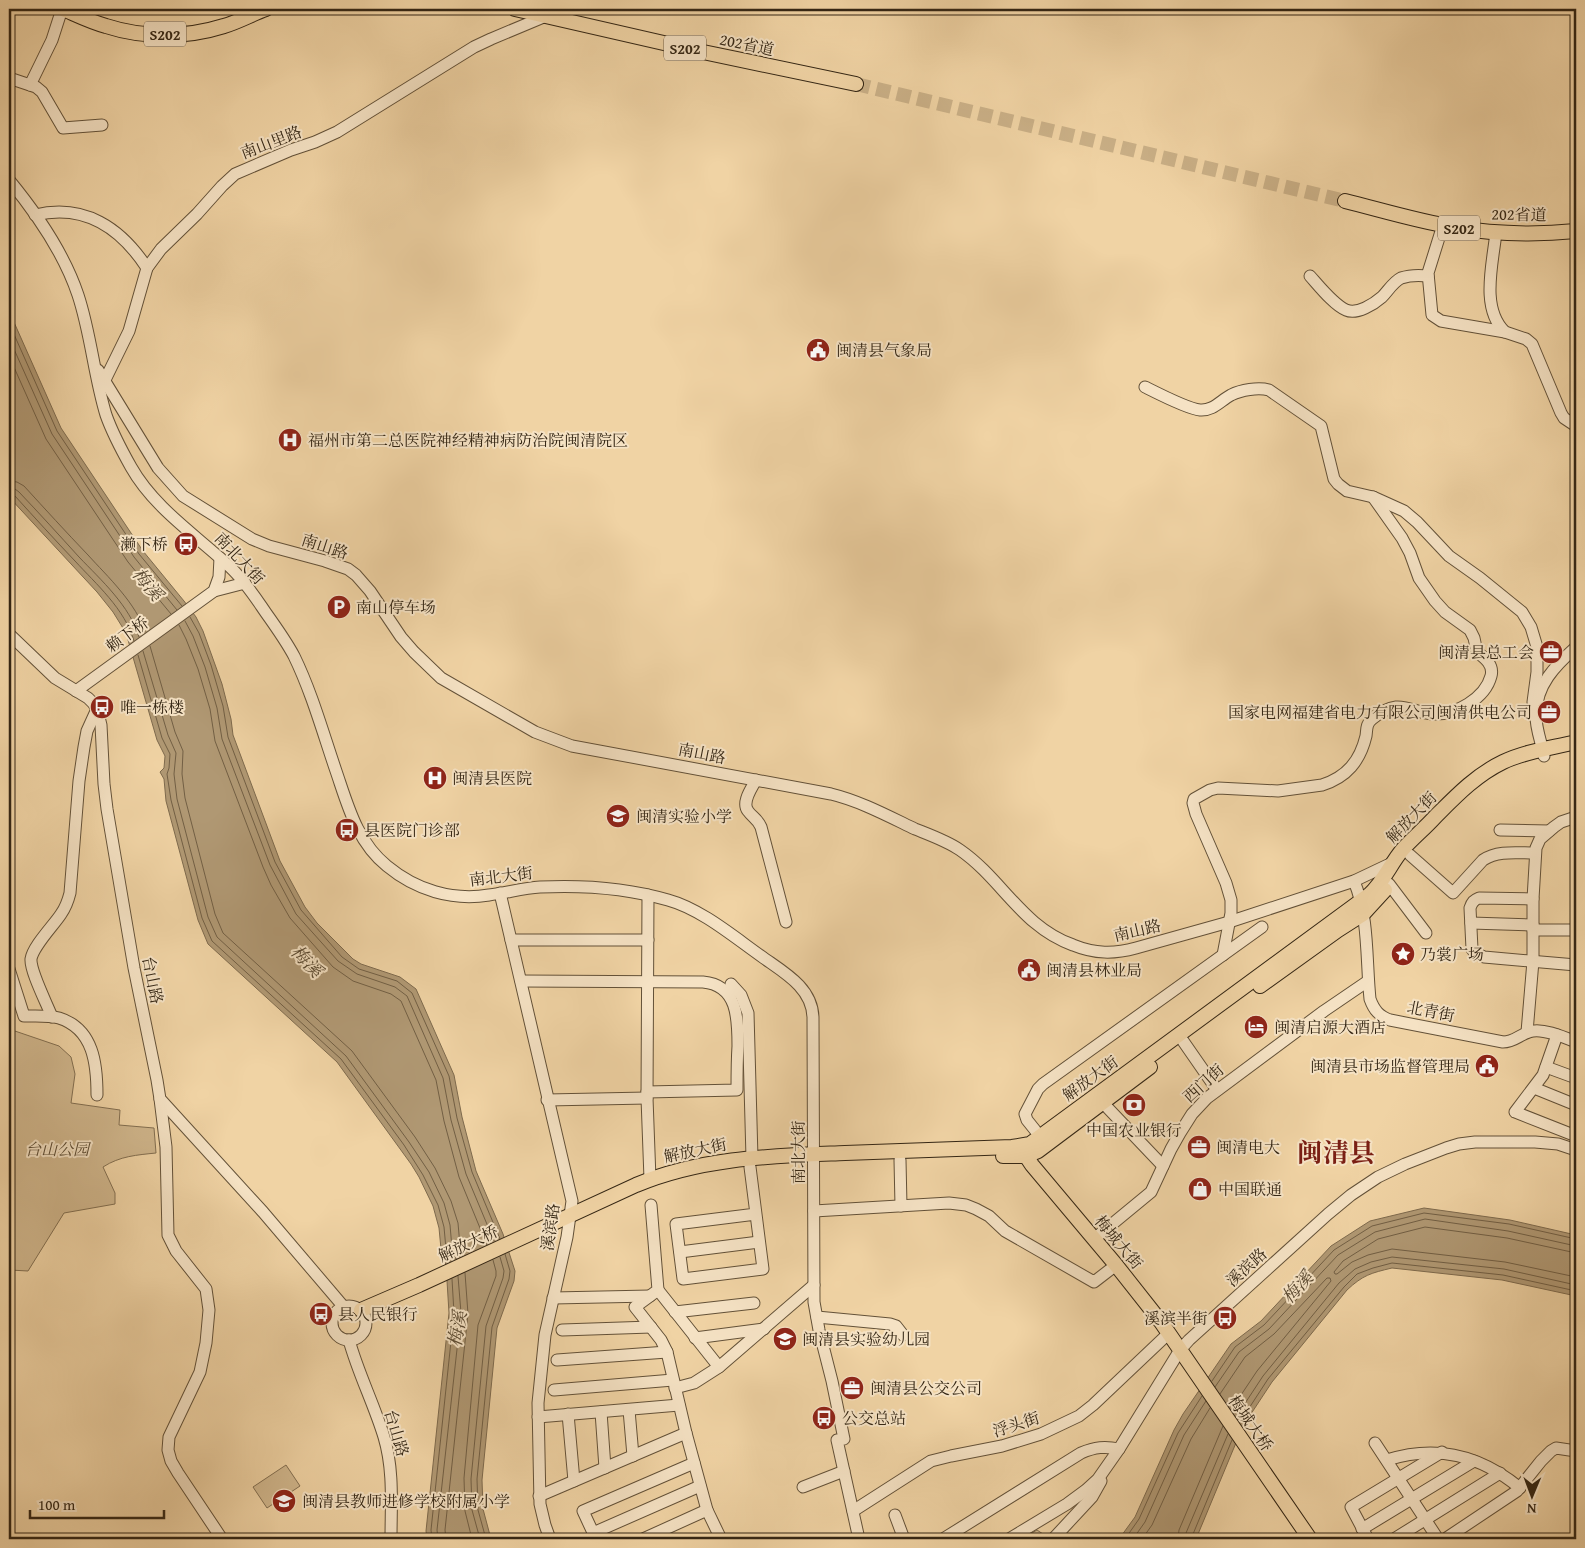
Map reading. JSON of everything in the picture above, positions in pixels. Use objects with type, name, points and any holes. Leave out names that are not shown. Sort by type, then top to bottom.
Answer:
[{"type":"main road","name":"S202","points":[[63,9],[96,23],[114,28],[138,33],[160,34],[189,33],[216,28],[266,9]]},
{"type":"main road","name":"202省道","points":[[515,9],[703,52],[856,84]]},
{"type":"main road","name":"202省道","points":[[1345,200],[1443,225],[1496,232],[1542,233],[1576,230]]},
{"type":"main road","name":"解放大街","points":[[814,1159],[900,1160],[1026,1150],[1040,1136],[1362,908],[1373,905],[1410,855],[1465,797],[1487,780],[1512,766],[1576,742]]},
{"type":"main road","name":"解放大街","points":[[533,1236],[650,1179],[694,1166],[726,1160],[751,1162],[1012,1148],[1026,1150],[1032,1154],[1103,1103],[1183,1041],[1338,930],[1362,908],[1405,847],[1457,795],[1476,779],[1503,762],[1522,755],[1576,749]]},
{"type":"main road","name":"梅城大街","points":[[1026,1150],[1032,1165],[1116,1265],[1169,1333],[1184,1356]]},
{"type":"main road","name":"解放大街","points":[[570,1219],[679,1179],[751,1162]]},
{"type":"main road","name":"解放大桥","points":[[363,1313],[533,1236]]},
{"type":"main road","name":"梅城大桥","points":[[1184,1356],[1310,1539]]},
{"type":"street","points":[[30,85],[52,40],[63,9]]},
{"type":"street","name":"南山里路","points":[[103,385],[129,331],[147,268],[161,249],[235,174],[283,153],[325,138],[474,47],[546,16]]},
{"type":"street","points":[[9,78],[30,85],[42,92],[63,128],[102,125]]},
{"type":"street","points":[[9,180],[36,216],[49,212],[65,212],[83,215],[98,221],[129,244],[147,268]]},
{"type":"street","name":"南山路","points":[[36,216],[63,260],[74,285],[84,316],[94,364],[103,385],[158,468],[183,496],[252,538],[269,546],[338,565],[356,575],[370,591],[401,637],[434,672],[459,689],[535,732],[572,746],[845,797],[954,846],[973,860],[1044,931],[1082,949],[1102,953],[1121,952],[1229,922],[1354,880],[1394,862]]},
{"type":"street","points":[[1443,225],[1430,263],[1428,276],[1432,314],[1438,320],[1505,332],[1526,339],[1532,344],[1561,413],[1564,418],[1576,426]]},
{"type":"street","points":[[1496,232],[1490,300],[1493,312],[1505,332]]},
{"type":"street","points":[[1310,276],[1336,303],[1351,312],[1376,302],[1395,283],[1404,277],[1428,276]]},
{"type":"street","name":"南北大街","points":[[103,385],[108,419],[131,466],[143,485],[167,511],[245,583],[286,642],[309,694],[350,812],[361,837],[373,854],[404,878],[432,891],[450,896],[476,897],[522,889],[569,887],[618,890],[678,903],[704,917],[791,978],[806,993],[812,1008],[814,1286],[817,1318],[844,1439],[837,1440],[859,1539]]},
{"type":"street","points":[[1145,387],[1198,410],[1218,405],[1232,394],[1262,388],[1269,390],[1321,426],[1334,479],[1338,484],[1347,491],[1373,498],[1404,511],[1449,556],[1522,612],[1531,627],[1537,647],[1537,672],[1533,702],[1544,753]]},
{"type":"street","points":[[1223,955],[1231,913],[1231,900],[1226,883],[1196,814],[1193,803],[1194,799],[1210,790],[1218,788],[1278,791],[1329,783],[1353,766],[1364,741],[1368,723],[1373,718],[1396,707],[1434,714],[1452,712],[1476,698],[1486,686],[1491,676],[1491,668],[1487,660],[1477,652],[1470,630],[1445,612],[1435,601],[1419,578],[1402,538],[1373,498]]},
{"type":"street","points":[[211,594],[219,576],[220,558]]},
{"type":"street","points":[[211,594],[245,583]]},
{"type":"street","name":"赖下桥","points":[[76,691],[211,594]]},
{"type":"street","points":[[9,634],[55,678],[93,702],[97,708],[87,730],[79,781],[70,893],[62,913],[33,953],[32,959],[34,970],[52,1017]]},
{"type":"street","points":[[1535,716],[1543,683],[1552,670],[1576,647]]},
{"type":"street","name":"台山路","points":[[97,708],[101,724],[104,784],[114,847],[134,968],[158,1080],[166,1160],[168,1235],[176,1251],[206,1289],[209,1310],[206,1343],[200,1372],[169,1438],[168,1450],[171,1461],[178,1473],[222,1539]]},
{"type":"street","points":[[756,780],[746,800],[747,810],[758,821],[786,922]]},
{"type":"street","points":[[1528,1032],[1533,961],[1533,898],[1537,844],[1561,822],[1576,817]]},
{"type":"street","points":[[1500,830],[1549,831]]},
{"type":"street","points":[[1410,855],[1453,893],[1483,860],[1489,856],[1502,853],[1535,853]]},
{"type":"street","name":"北青街","points":[[1354,880],[1362,908],[1370,1000],[1377,1014],[1390,1020],[1503,1042],[1514,1041],[1528,1032],[1539,1031],[1576,1042]]},
{"type":"street","points":[[1390,884],[1426,933]]},
{"type":"street","name":"溪滨路","points":[[500,893],[572,1201],[544,1344],[538,1403],[539,1496],[541,1514],[550,1539]]},
{"type":"street","points":[[648,895],[647,1095],[650,1179]]},
{"type":"street","points":[[1533,898],[1479,898],[1471,904],[1472,949],[1484,958],[1576,965]]},
{"type":"street","points":[[1471,923],[1576,930]]},
{"type":"street","points":[[1035,1130],[1025,1114],[1043,1084],[1262,927]]},
{"type":"street","points":[[511,940],[648,940]]},
{"type":"street","points":[[9,969],[24,1016],[52,1017],[66,1021],[87,1039],[91,1046],[97,1073],[97,1095]]},
{"type":"street","points":[[521,981],[703,982],[716,985],[724,990],[735,1007],[738,1022],[737,1090],[548,1100]]},
{"type":"street","name":"西门街","points":[[1094,1239],[1151,1192],[1171,1149],[1192,1114],[1203,1102],[1324,1011],[1368,981]]},
{"type":"street","points":[[731,984],[741,995],[748,1013],[751,1162],[763,1269],[683,1279],[676,1224],[756,1214]]},
{"type":"street","points":[[1557,1035],[1546,1067],[1534,1088],[1515,1112],[1576,1136]]},
{"type":"street","points":[[1183,1041],[1217,1090]]},
{"type":"street","points":[[1546,1067],[1576,1078]]},
{"type":"street","points":[[1534,1088],[1576,1105]]},
{"type":"street","points":[[160,1099],[263,1212],[343,1306]]},
{"type":"street","points":[[1103,1103],[1163,1166]]},
{"type":"street","name":"溪滨路","points":[[1009,1539],[1066,1504],[1098,1479],[1184,1356],[1189,1340],[1328,1214],[1359,1189],[1378,1177],[1434,1152],[1459,1144],[1488,1141],[1536,1142],[1558,1144],[1576,1150]]},
{"type":"street","points":[[900,1160],[900,1206]]},
{"type":"street","points":[[814,1211],[949,1203],[966,1205],[989,1216],[1010,1235],[1094,1282],[1116,1265]]},
{"type":"street","points":[[652,1205],[654,1293]]},
{"type":"street","points":[[680,1252],[759,1242]]},
{"type":"street","points":[[554,1390],[694,1383],[718,1367],[814,1286]]},
{"type":"street","points":[[654,1293],[635,1307],[661,1340],[667,1352],[700,1486],[707,1510],[721,1539]]},
{"type":"street","points":[[553,1298],[654,1293],[675,1312],[718,1367]]},
{"type":"street","points":[[675,1312],[754,1302]]},
{"type":"street","points":[[343,1306],[352,1306],[363,1313],[366,1326],[360,1336],[349,1340],[338,1336],[332,1326],[333,1316],[336,1311],[343,1306]]},
{"type":"street","points":[[817,1318],[890,1324],[896,1326],[903,1336]]},
{"type":"street","points":[[562,1330],[651,1327]]},
{"type":"street","points":[[695,1338],[764,1329]]},
{"type":"street","name":"浮头街","points":[[853,1511],[931,1461],[1002,1446],[1041,1434],[1079,1416],[1169,1333]]},
{"type":"street","name":"台山路","points":[[349,1340],[352,1353],[383,1432],[388,1451],[391,1475],[391,1539]]},
{"type":"street","points":[[557,1360],[667,1352]]},
{"type":"street","points":[[538,1417],[679,1406]]},
{"type":"street","points":[[629,1410],[633,1456]]},
{"type":"street","points":[[601,1412],[605,1468]]},
{"type":"street","points":[[568,1414],[574,1481]]},
{"type":"street","points":[[539,1496],[686,1433]]},
{"type":"street","points":[[1375,1443],[1438,1539]]},
{"type":"street","points":[[943,1539],[1081,1453],[1098,1447],[1119,1449]]},
{"type":"street","points":[[1445,1539],[1510,1498],[1541,1460],[1551,1451],[1556,1448],[1576,1451]]},
{"type":"street","points":[[1386,1460],[1411,1454],[1442,1452],[1455,1454],[1500,1473],[1520,1488]]},
{"type":"street","points":[[1442,1452],[1350,1508],[1365,1534],[1412,1498],[1474,1461]]},
{"type":"street","points":[[1053,1539],[1092,1497],[1111,1461]]},
{"type":"street","points":[[694,1463],[583,1512],[594,1536],[700,1486]]},
{"type":"street","points":[[802,1487],[844,1471]]},
{"type":"street","points":[[1394,1539],[1500,1473]]},
{"type":"street","points":[[651,1538],[707,1510]]},
{"type":"street","points":[[895,1515],[904,1539]]},
{"type":"green space","name":"台山公园","points":[[9,1029],[59,1046],[71,1057],[75,1074],[71,1103],[120,1110],[119,1125],[154,1128],[156,1153],[122,1158],[103,1167],[115,1193],[115,1204],[64,1213],[28,1271],[10,1270],[9,1272]]},
{"type":"green space","points":[[286,1465],[300,1486],[267,1508],[253,1487]]},
{"type":"green space","points":[[1037,1530],[1043,1534],[1045,1539],[1022,1539]]},
{"type":"water","name":"梅溪","points":[[9,311],[61,428],[143,551],[196,617],[203,631],[222,684],[233,735],[280,861],[305,907],[317,923],[353,959],[361,964],[400,977],[416,989],[454,1075],[462,1117],[476,1171],[503,1234],[515,1271],[514,1281],[497,1328],[482,1480],[483,1509],[491,1539],[427,1539],[426,1531],[449,1313],[446,1265],[433,1206],[411,1164],[337,1062],[208,944],[198,920],[166,801],[164,779],[160,772],[164,768],[165,756],[157,740],[126,633],[113,612],[97,592],[9,497]]},
{"type":"water","name":"梅溪","points":[[1424,1208],[1510,1220],[1576,1235],[1576,1296],[1502,1280],[1392,1268],[1363,1278],[1347,1290],[1272,1382],[1243,1426],[1196,1539],[1119,1539],[1135,1517],[1183,1414],[1231,1344],[1261,1321],[1331,1246],[1370,1221]]},
{"type":"tunnel","points":[[856,84],[1345,201]]},
{"type":"place","name":"闽清县气象局","points":[[818,350]]},
{"type":"place","name":"福州市第二总医院神经精神病防治院闽清院区","points":[[290,440]]},
{"type":"place","name":"濑下桥","points":[[186,544]]},
{"type":"place","name":"南山停车场","points":[[339,607]]},
{"type":"place","name":"闽清县总工会","points":[[1551,652]]},
{"type":"place","name":"唯一栋楼","points":[[102,707]]},
{"type":"place","name":"国家电网福建省电力有限公司闽清供电公司","points":[[1549,712]]},
{"type":"place","name":"闽清县医院","points":[[435,778]]},
{"type":"place","name":"闽清实验小学","points":[[618,816]]},
{"type":"place","name":"县医院门诊部","points":[[347,830]]},
{"type":"place","name":"乃裳广场","points":[[1403,954]]},
{"type":"place","name":"闽清县林业局","points":[[1029,970]]},
{"type":"place","name":"闽清启源大酒店","points":[[1256,1027]]},
{"type":"place","name":"闽清县市场监督管理局","points":[[1487,1066]]},
{"type":"place","name":"中国农业银行","points":[[1134,1105]]},
{"type":"place","name":"闽清电大","points":[[1199,1147]]},
{"type":"place","name":"中国联通","points":[[1200,1189]]},
{"type":"place","name":"县人民银行","points":[[321,1314]]},
{"type":"place","name":"溪滨半街","points":[[1225,1318]]},
{"type":"place","name":"闽清县实验幼儿园","points":[[785,1339]]},
{"type":"place","name":"闽清县公交公司","points":[[852,1388]]},
{"type":"place","name":"公交总站","points":[[824,1418]]},
{"type":"place","name":"闽清县教师进修学校附属小学","points":[[284,1501]]},
{"type":"district","name":"闽清县","points":[[1336,1152]]}]
